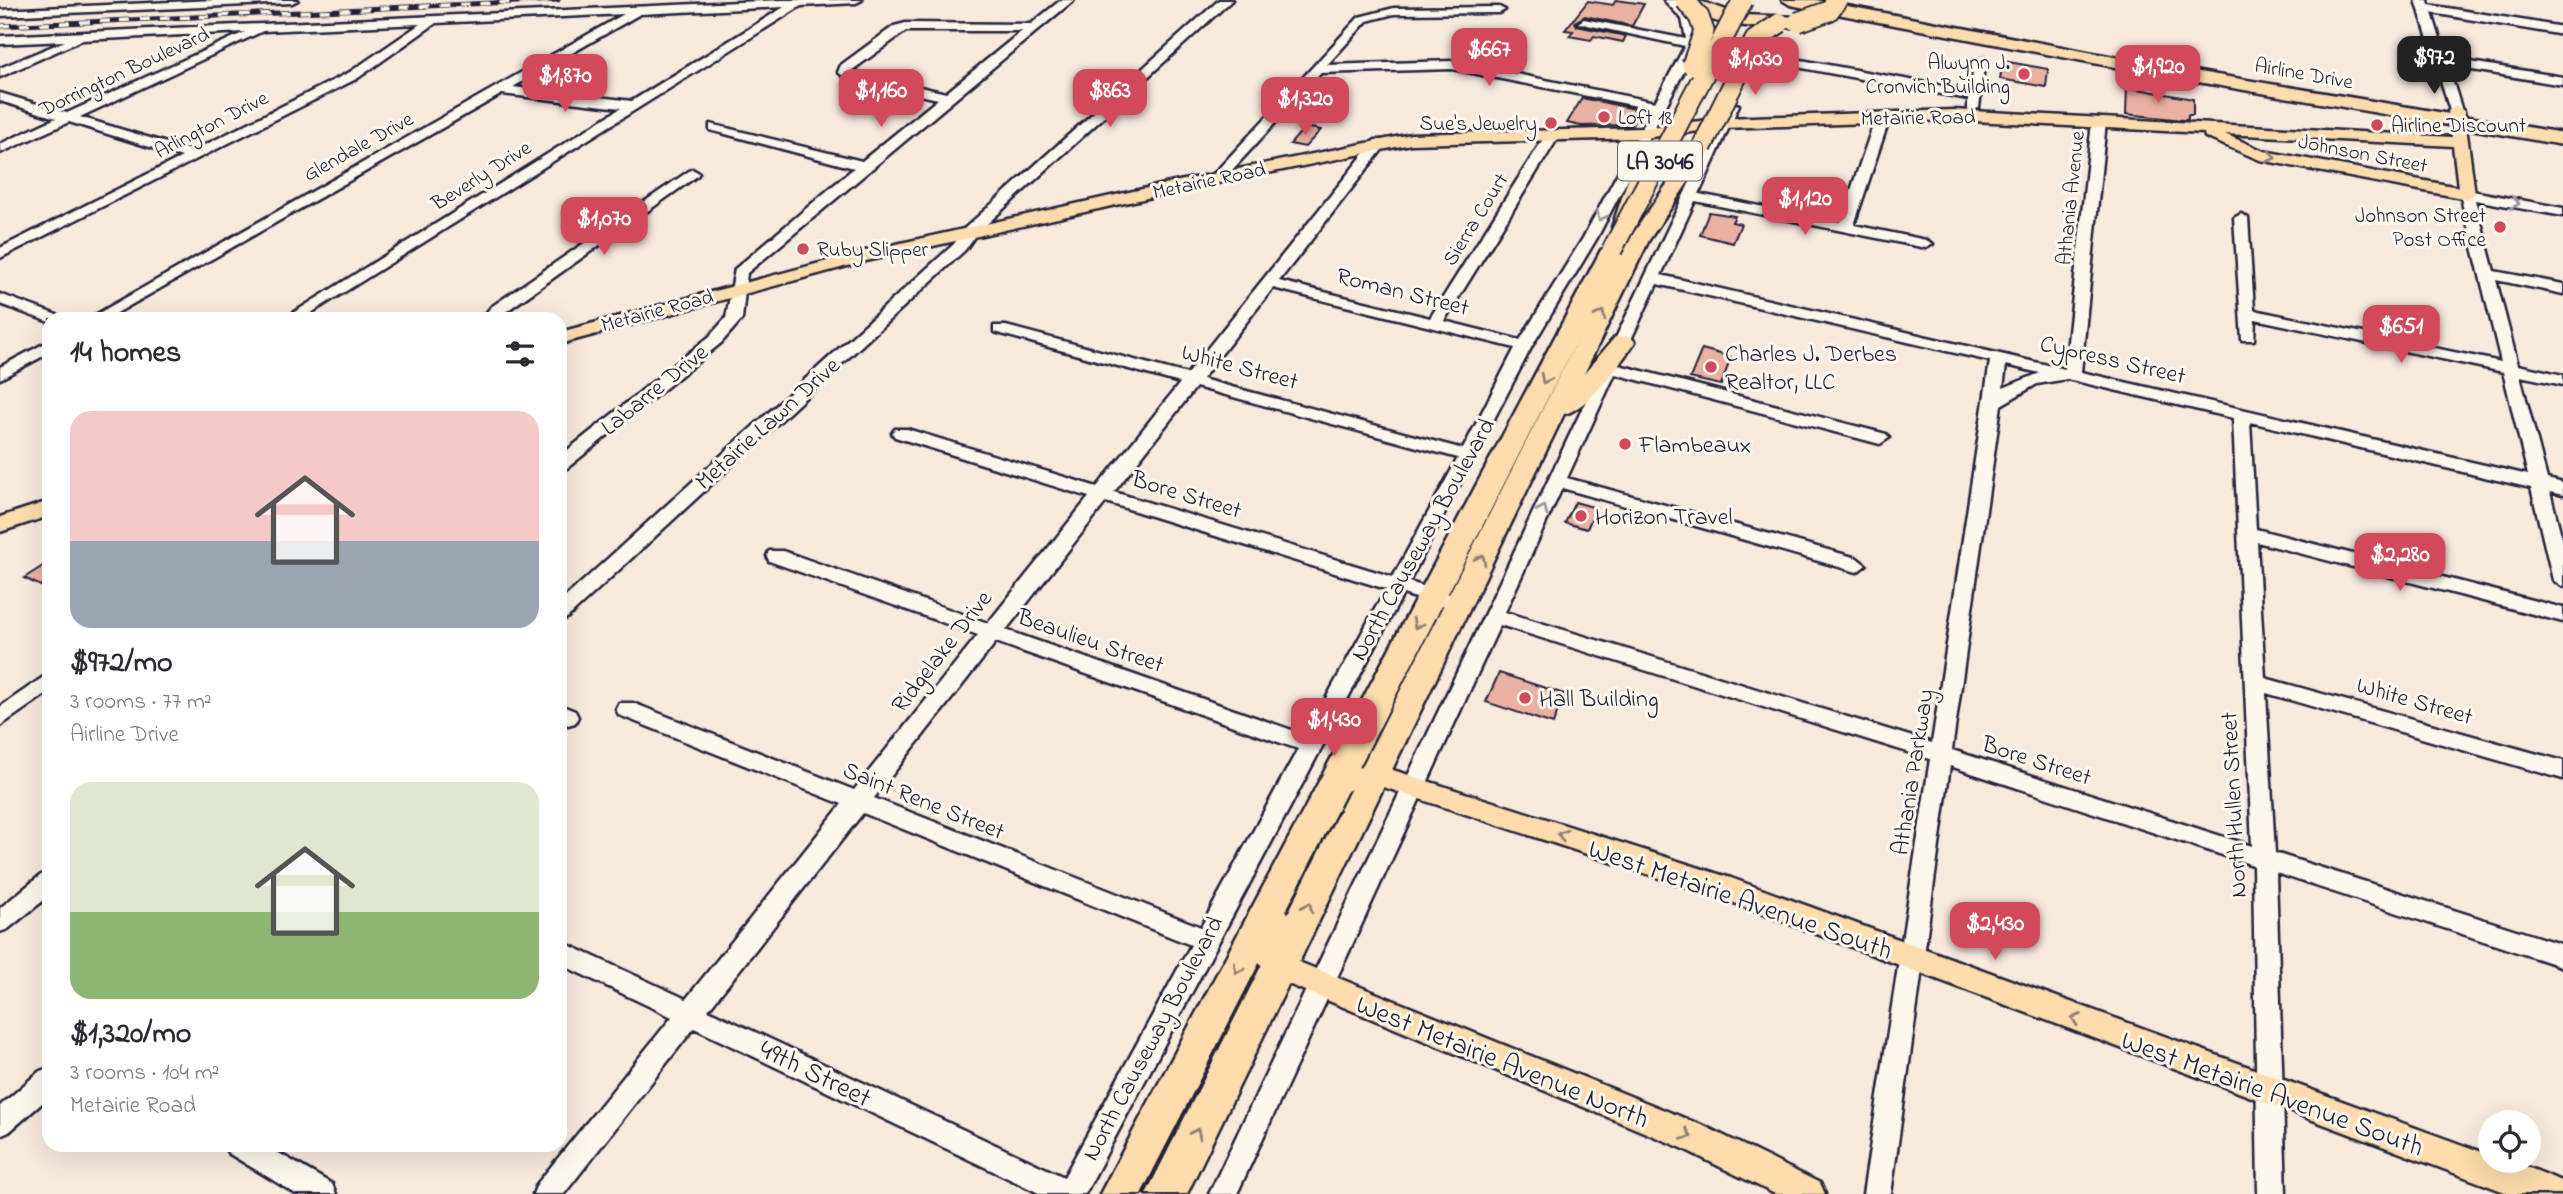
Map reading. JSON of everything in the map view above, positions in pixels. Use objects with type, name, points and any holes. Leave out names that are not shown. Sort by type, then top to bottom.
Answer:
[{"type":"highway","points":[[1625,245],[1647,153],[1705,36],[1701,18],[1685,0]]},
{"type":"highway","points":[[1685,0],[1706,11],[1734,19],[1874,27],[2131,75],[2250,93],[2334,95]]},
{"type":"highway","name":"North Causeway Boulevard","points":[[1166,1194],[1374,774],[1445,600],[1625,245],[1743,0]]},
{"type":"highway","name":"North Causeway Boulevard","points":[[1120,1194],[1326,800],[1549,420],[1625,245],[1757,0]]},
{"type":"highway","name":"Airline Drive","points":[[1790,0],[1984,39],[2456,116],[2563,130]]},
{"type":"highway","points":[[1625,245],[1702,147],[1755,40],[1829,11],[1838,0]]},
{"type":"highway","name":"Airline Drive","points":[[1838,0],[2334,95]]},
{"type":"highway","points":[[1882,0],[2064,34]]},
{"type":"highway","points":[[2176,54],[2334,95]]},
{"type":"highway","name":"Airline Drive","points":[[2456,116],[2563,139]]},
{"type":"highway","points":[[1549,420],[1578,396],[1623,342]]},
{"type":"main road","name":"Metairie Road","points":[[567,336],[667,305],[970,230],[1380,143],[1643,133],[1724,123],[1883,117],[1973,116],[2160,125]]},
{"type":"main road","points":[[2456,116],[2467,194]]},
{"type":"main road","name":"Johnson Street","points":[[2160,125],[2239,137],[2271,157],[2467,194]]},
{"type":"main road","points":[[2239,137],[2460,142]]},
{"type":"main road","points":[[0,525],[42,510]]},
{"type":"main road","name":"West Metairie Avenue South","points":[[1326,800],[1341,780],[1374,774],[1416,787],[1731,890],[2271,1092],[2554,1194]]},
{"type":"main road","points":[[1279,967],[1269,956],[1270,929],[1284,880]]},
{"type":"main road","name":"West Metairie Avenue North","points":[[1279,967],[1693,1138],[1809,1194]]},
{"type":"street","points":[[0,3],[11,0]]},
{"type":"street","points":[[0,74],[131,17],[190,0]]},
{"type":"street","points":[[0,13],[292,0]]},
{"type":"street","points":[[0,40],[856,0]]},
{"type":"street","points":[[736,289],[740,272],[946,97],[1068,0]]},
{"type":"street","name":"Metairie Lawn Drive","points":[[567,607],[961,247],[970,230],[1226,0]]},
{"type":"street","points":[[1670,0],[1679,6],[1691,23],[1692,44]]},
{"type":"street","points":[[2456,116],[2422,2],[2563,31]]},
{"type":"street","name":"Beverly Drive","points":[[303,312],[799,3]]},
{"type":"street","name":"Glendale Drive","points":[[109,312],[639,10]]},
{"type":"street","points":[[1217,178],[1363,19],[1394,11],[1499,10]]},
{"type":"street","name":"Arlington Drive","points":[[0,254],[360,72],[433,20]]},
{"type":"street","points":[[1584,23],[1974,96]]},
{"type":"street","points":[[1223,1194],[1416,787],[1493,616],[1756,55],[1770,37],[1795,24]]},
{"type":"street","name":"Dorrington Boulevard","points":[[0,149],[264,27]]},
{"type":"street","points":[[946,97],[851,76],[844,72],[845,68],[898,29],[1031,28]]},
{"type":"street","name":"North Causeway Boulevard","points":[[1070,1194],[1204,939],[1524,346],[1590,238],[1692,44]]},
{"type":"street","points":[[1973,116],[1981,61]]},
{"type":"street","points":[[2441,61],[2563,81]]},
{"type":"street","points":[[1319,69],[1452,65],[1658,106]]},
{"type":"street","points":[[502,90],[632,105]]},
{"type":"street","points":[[0,97],[194,156]]},
{"type":"street","points":[[1846,227],[1883,117]]},
{"type":"street","name":"Athania Avenue","points":[[2073,374],[2098,122]]},
{"type":"street","points":[[715,127],[863,166]]},
{"type":"street","name":"Sierra Court","points":[[1434,324],[1552,136]]},
{"type":"street","name":"Ridgelake Drive","points":[[547,1194],[1380,143]]},
{"type":"street","points":[[494,312],[692,173]]},
{"type":"street","points":[[2467,194],[2563,580]]},
{"type":"street","name":"Johnson Street","points":[[2467,194],[2563,212]]},
{"type":"street","points":[[1690,196],[1926,244]]},
{"type":"street","points":[[2241,219],[2248,337]]},
{"type":"street","points":[[2487,274],[2563,289]]},
{"type":"street","name":"Cypress Street","points":[[1652,278],[2073,374],[2380,449],[2563,489]]},
{"type":"street","name":"Roman Street","points":[[1270,283],[1524,346]]},
{"type":"street","name":"Labarre Drive","points":[[567,459],[715,340],[734,319],[736,289]]},
{"type":"street","points":[[0,299],[42,315]]},
{"type":"street","points":[[2247,313],[2563,380]]},
{"type":"street","name":"White Street","points":[[1000,329],[1466,455]]},
{"type":"street","points":[[0,374],[42,350]]},
{"type":"street","name":"Athania Parkway","points":[[1877,1194],[1910,957],[1995,401],[1999,358]]},
{"type":"street","points":[[1611,368],[1880,438]]},
{"type":"street","points":[[1995,401],[2019,384],[2043,376],[2073,374]]},
{"type":"street","name":"North Hullen Street","points":[[2241,414],[2264,862],[2272,1194]]},
{"type":"street","name":"Bore Street","points":[[901,433],[1445,600]]},
{"type":"street","points":[[1557,481],[1857,565]]},
{"type":"street","points":[[2247,533],[2563,615]]},
{"type":"street","name":"Beaulieu Street","points":[[776,556],[1310,745]]},
{"type":"street","name":"Bore Street","points":[[1493,616],[1872,732],[2264,862],[2563,956]]},
{"type":"street","name":"White Street","points":[[2253,682],[2563,770]]},
{"type":"street","points":[[0,718],[42,686]]},
{"type":"street","name":"Saint Rene Street","points":[[626,709],[1204,939]]},
{"type":"street","points":[[0,922],[42,888]]},
{"type":"street","name":"49th Street","points":[[567,955],[1070,1194]]},
{"type":"street","points":[[0,1124],[42,1086]]},
{"type":"street","points":[[251,1152],[322,1194]]},
{"type":"building","points":[[1616,0],[1644,4],[1632,26],[1585,16],[1575,22],[1577,26],[1626,36],[1623,42],[1594,36],[1591,40],[1569,36],[1573,31],[1565,30],[1588,1],[1613,5]]},
{"type":"building","name":"Alwynn J. Cronvich Building","points":[[2003,61],[2048,69],[2046,87],[2000,79]]},
{"type":"building","points":[[2127,87],[2193,99],[2193,115],[2188,115],[2188,119],[2183,120],[2126,114]]},
{"type":"building","name":"Loft 18","points":[[1582,98],[1640,110],[1632,125],[1581,126],[1567,123]]},
{"type":"building","points":[[1305,127],[1321,130],[1305,147],[1290,144]]},
{"type":"building","points":[[1709,212],[1735,216],[1732,222],[1741,224],[1733,243],[1700,235]]},
{"type":"building","name":"Charles J. Derbes Realtor, LLC","points":[[1702,349],[1731,357],[1721,385],[1690,378]]},
{"type":"building","name":"Horizon Travel","points":[[1575,502],[1596,508],[1587,529],[1565,523]]},
{"type":"building","points":[[42,566],[42,587],[24,578]]},
{"type":"building","name":"Hall Building","points":[[1499,673],[1564,694],[1553,724],[1486,702]]},
{"type":"railway","points":[[0,26],[558,0]]},
{"type":"place","name":"Alwynn J. Cronvich Building","points":[[2024,74]]},
{"type":"place","name":"Loft 18","points":[[1604,117]]},
{"type":"place","name":"Sue's Jewelry","points":[[1551,123]]},
{"type":"place","name":"Airline Discount","points":[[2377,125]]},
{"type":"place","name":"Johnson Street Post Office","points":[[2500,227]]},
{"type":"place","name":"Ruby Slipper","points":[[803,249]]},
{"type":"place","name":"Charles J. Derbes Realtor, LLC","points":[[1711,367]]},
{"type":"place","name":"Flambeaux","points":[[1625,444]]},
{"type":"place","name":"Horizon Travel","points":[[1581,516]]},
{"type":"place","name":"Hall Building","points":[[1525,698]]}]
